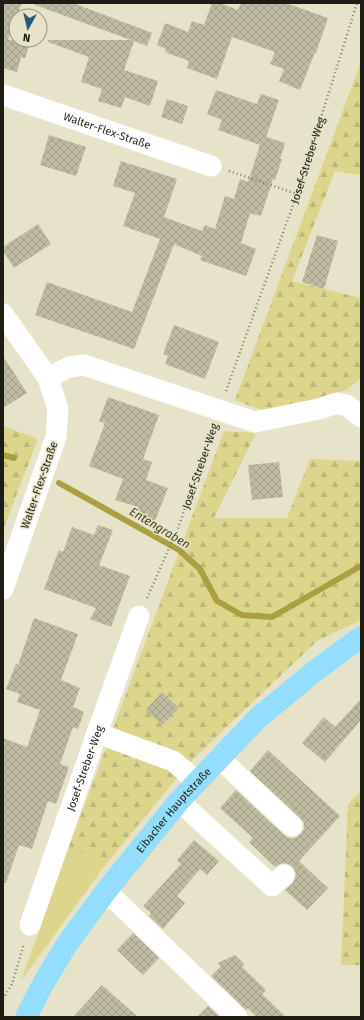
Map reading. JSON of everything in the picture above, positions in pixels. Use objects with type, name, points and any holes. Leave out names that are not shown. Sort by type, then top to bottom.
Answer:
[{"type":"main road","name":"Eibacher Hauptstraße","points":[[26,1017],[53,966],[68,944],[106,891],[179,801],[258,718],[315,671],[361,637]]},
{"type":"street","name":"Walter-Flex-Straße","points":[[3,95],[211,166]]},
{"type":"street","name":"Walter-Flex-Straße","points":[[3,314],[48,378],[58,409],[56,437],[3,589]]},
{"type":"street","points":[[48,378],[69,367],[84,365],[254,422],[319,409],[338,403],[348,406],[361,417]]},
{"type":"street","name":"Josef-Streber-Weg","points":[[30,924],[140,616]]},
{"type":"street","points":[[97,733],[173,761],[196,782]]},
{"type":"street","points":[[219,758],[292,826]]},
{"type":"street","points":[[179,801],[272,886],[284,875]]},
{"type":"street","points":[[106,891],[237,1017]]},
{"type":"path","name":"Josef-Streber-Weg","points":[[140,616],[178,528],[297,194],[357,3]]},
{"type":"path","points":[[211,166],[297,194]]},
{"type":"path","points":[[3,1000],[12,984],[30,924]]},
{"type":"green space","points":[[361,62],[361,175],[335,171],[292,281],[361,298],[361,378],[347,390],[267,412],[235,400]]},
{"type":"green space","points":[[3,426],[38,439],[3,530]]},
{"type":"green space","points":[[224,431],[256,433],[214,518],[287,518],[310,459],[361,461],[361,620],[317,641],[190,762],[106,864],[69,847]]},
{"type":"green space","points":[[361,791],[361,965],[341,965],[348,804]]},
{"type":"green space","points":[[69,847],[106,864],[21,981]]},
{"type":"building","points":[[3,3],[22,3],[20,8],[8,8],[8,48],[28,48],[25,58],[21,57],[17,72],[3,68]]},
{"type":"building","points":[[35,3],[73,3],[152,33],[147,46],[134,41],[124,70],[158,81],[150,106],[125,97],[121,108],[98,101],[102,89],[81,82],[89,57],[48,42],[48,40],[131,40],[48,10],[48,8],[35,5]]},
{"type":"building","points":[[212,3],[220,3],[238,10],[241,3],[286,3],[328,18],[316,53],[315,52],[300,90],[279,81],[284,69],[270,64],[275,52],[232,37],[217,79],[187,68],[189,61],[165,52],[166,49],[157,45],[165,23],[188,32],[192,21],[204,25]]},
{"type":"building","points":[[216,90],[257,104],[261,94],[279,100],[266,137],[285,143],[280,159],[282,159],[275,180],[273,179],[261,216],[250,213],[241,243],[256,249],[246,276],[200,260],[202,256],[174,244],[134,349],[35,315],[47,282],[132,312],[160,239],[123,226],[135,193],[113,186],[121,161],[177,179],[164,217],[202,231],[205,225],[215,229],[225,196],[234,199],[240,179],[248,182],[260,145],[218,130],[222,120],[207,114]]},
{"type":"building","points":[[167,99],[188,106],[182,124],[161,117]]},
{"type":"building","points":[[49,135],[86,147],[76,176],[40,165]]},
{"type":"building","points":[[38,224],[51,244],[14,268],[3,251],[3,247]]},
{"type":"building","points":[[317,235],[338,241],[324,289],[302,282]]},
{"type":"building","points":[[174,325],[219,342],[205,379],[165,364],[168,356],[163,354]]},
{"type":"building","points":[[3,356],[27,393],[3,408]]},
{"type":"building","points":[[108,397],[159,415],[143,459],[152,462],[146,480],[168,488],[153,526],[134,519],[139,507],[115,500],[123,479],[89,466],[105,423],[99,421]]},
{"type":"building","points":[[279,462],[283,497],[252,500],[248,465]]},
{"type":"building","points":[[98,525],[113,530],[99,565],[130,576],[111,627],[90,619],[96,608],[44,589],[59,550],[63,552],[72,527],[94,535]]},
{"type":"building","points":[[34,618],[78,634],[61,680],[80,688],[73,707],[84,712],[78,729],[73,727],[60,764],[69,767],[56,804],[48,801],[32,849],[19,845],[6,883],[3,883],[3,738],[27,747],[40,710],[17,702],[20,694],[6,689],[16,664],[18,665]]},
{"type":"building","points":[[162,692],[179,708],[162,725],[146,710]]},
{"type":"building","points":[[361,699],[361,720],[325,762],[302,743],[324,717],[335,727]]},
{"type":"building","points":[[268,750],[340,816],[299,861],[328,888],[307,910],[285,890],[295,879],[296,873],[293,867],[282,863],[275,867],[249,842],[253,838],[220,808],[236,790],[284,835],[289,838],[295,838],[301,834],[304,829],[304,823],[300,818],[250,771]]},
{"type":"building","points":[[194,840],[219,861],[207,875],[200,869],[177,896],[185,903],[163,929],[149,916],[151,913],[143,906],[181,864],[177,860]]},
{"type":"building","points":[[133,933],[159,958],[143,975],[117,950]]},
{"type":"building","points":[[235,955],[244,964],[242,967],[266,990],[262,994],[286,1017],[257,1017],[248,1008],[246,1010],[211,976],[221,966],[218,963]]},
{"type":"building","points":[[102,985],[138,1017],[73,1017]]},
{"type":"building","points":[[208,1006],[220,1017],[197,1017]]},
{"type":"waterway","name":"Entengraben","points":[[3,455],[14,458]]},
{"type":"waterway","name":"Entengraben","points":[[59,483],[179,550],[200,569],[217,601],[242,615],[272,617],[361,566]]}]
